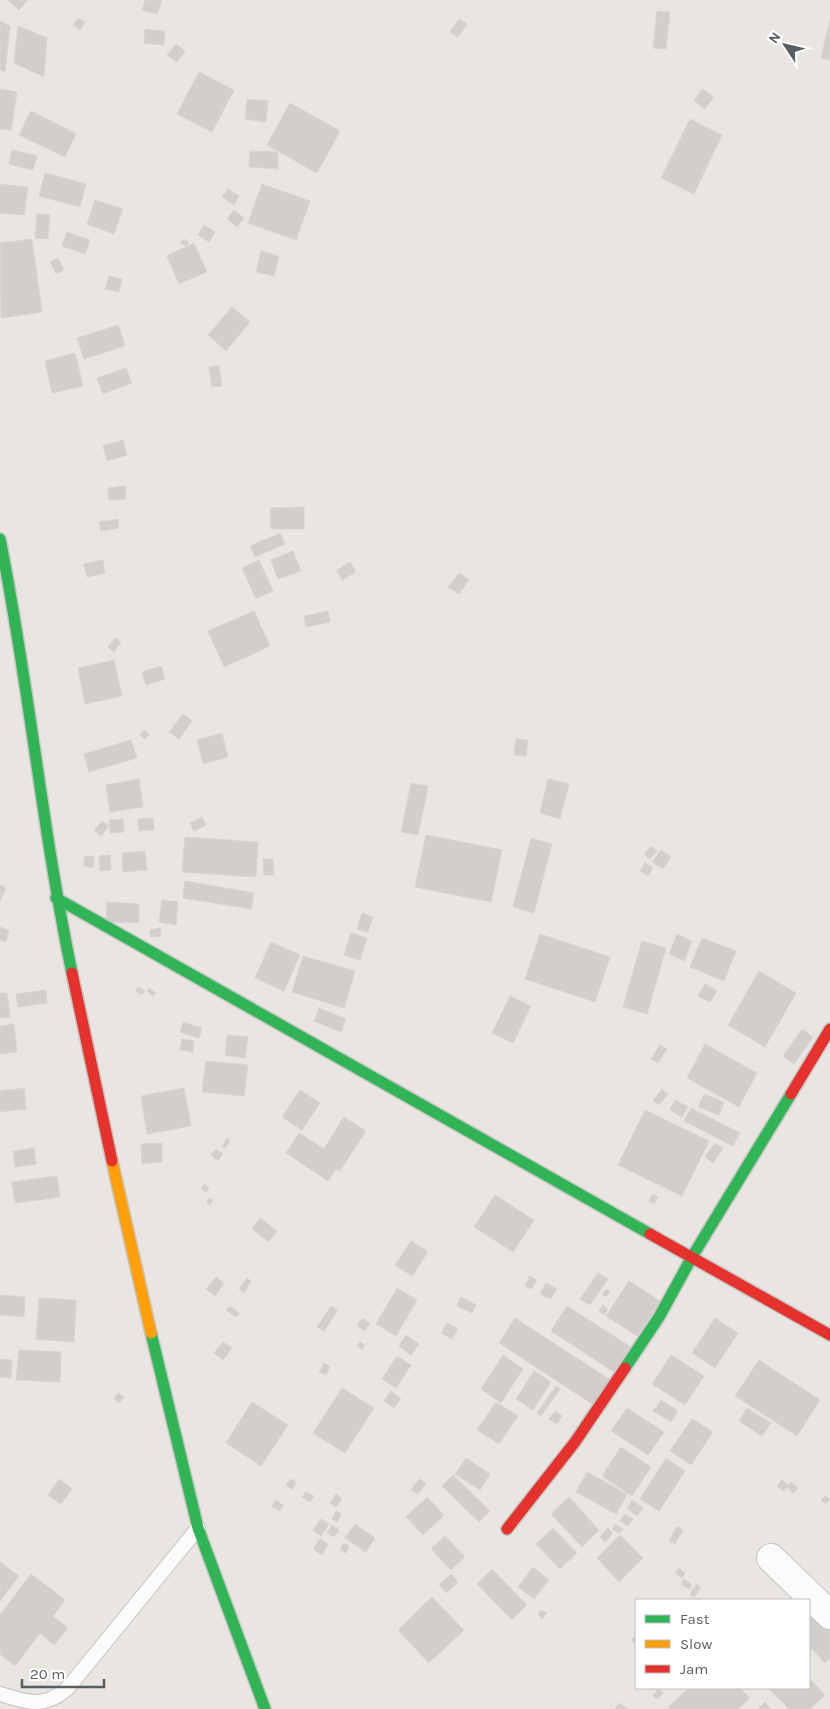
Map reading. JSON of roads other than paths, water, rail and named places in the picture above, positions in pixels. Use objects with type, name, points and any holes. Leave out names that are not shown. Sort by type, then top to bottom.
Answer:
[{"type":"street","points":[[0,539],[6,602],[56,898],[128,1238],[198,1528],[265,1709]]},
{"type":"street","points":[[56,898],[830,1335]]},
{"type":"street","points":[[507,1529],[574,1442],[616,1383],[659,1317],[692,1257],[830,1030]]},
{"type":"street","points":[[771,1558],[830,1615]]},
{"type":"lane","points":[[0,1694],[37,1704],[55,1699],[67,1689],[198,1528]]}]
